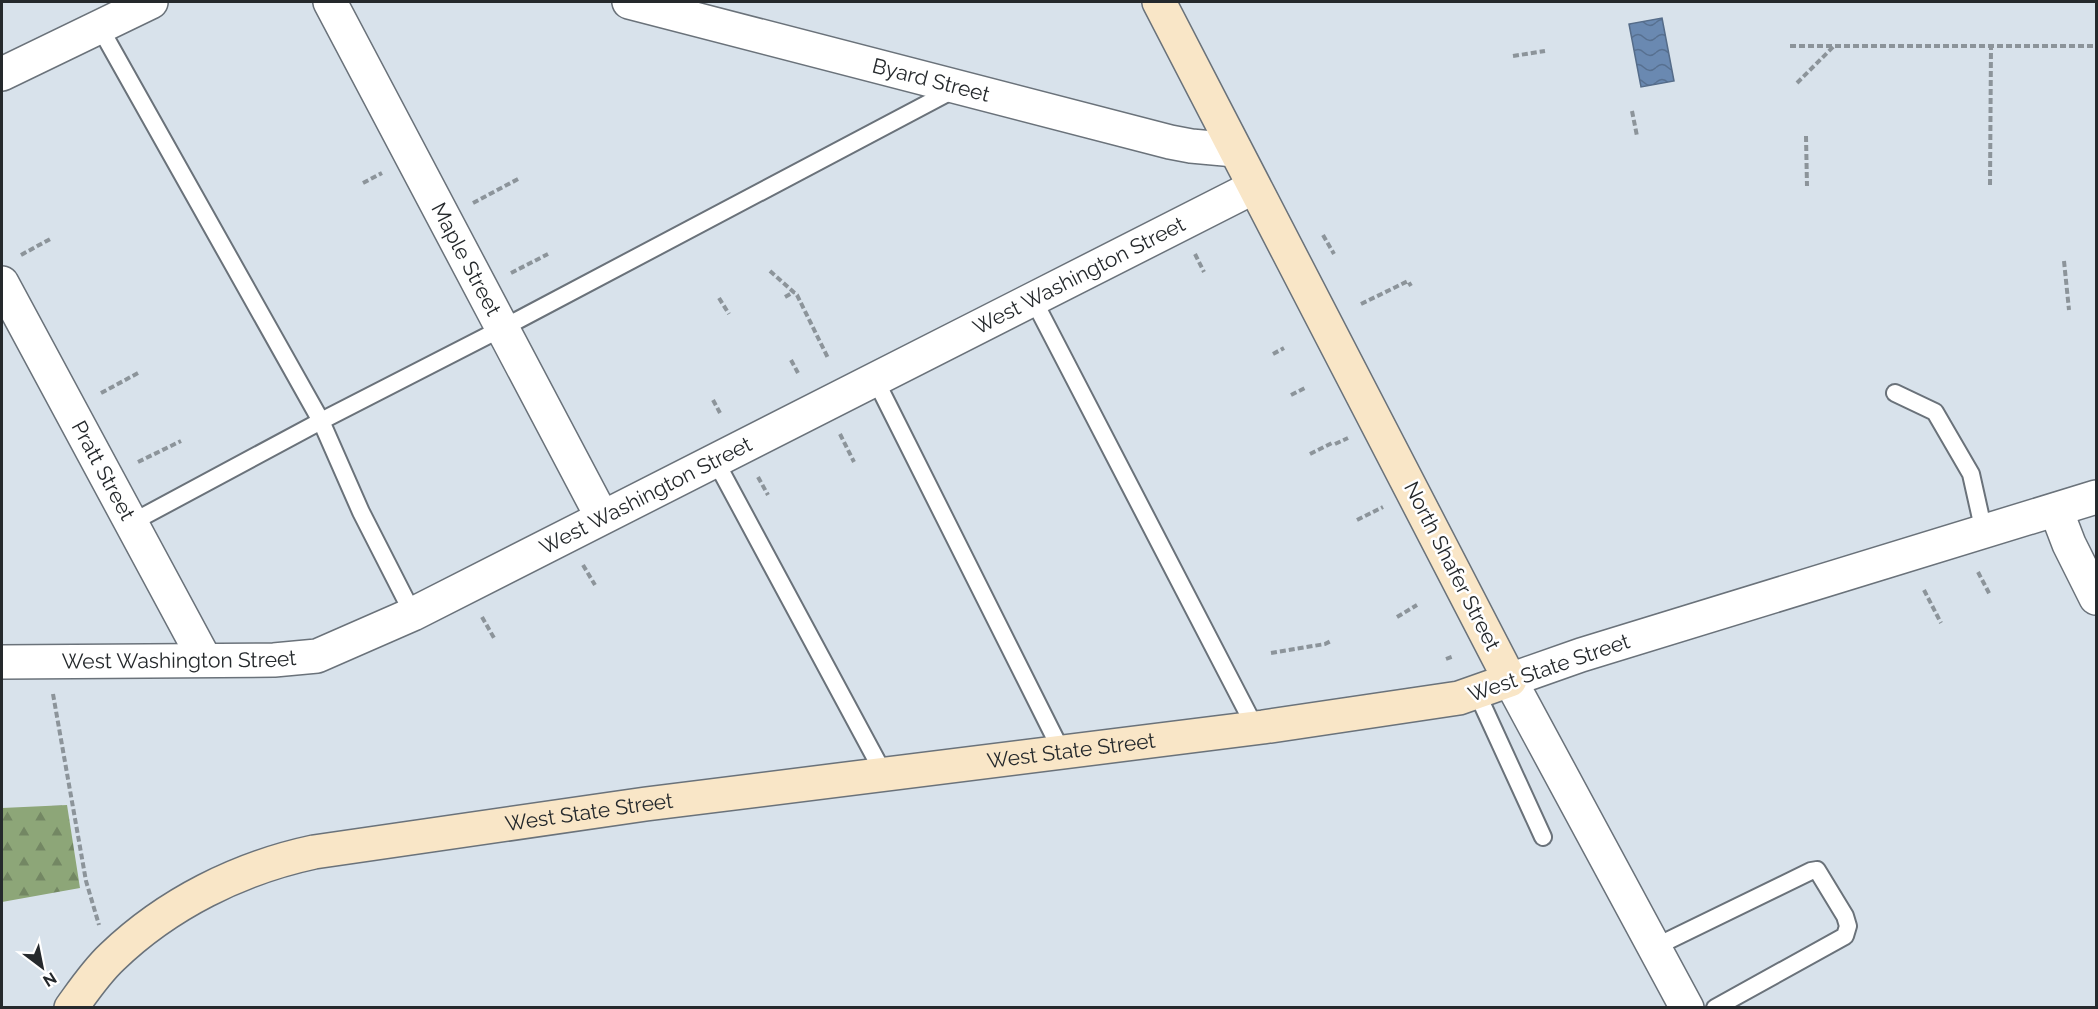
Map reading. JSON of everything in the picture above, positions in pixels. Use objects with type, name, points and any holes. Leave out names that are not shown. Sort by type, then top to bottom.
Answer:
[{"type":"street","points":[[2,74],[151,2]]},
{"type":"street","name":"Maple Street","points":[[330,2],[602,517]]},
{"type":"street","name":"Byard Street","points":[[629,2],[1170,142],[1235,150]]},
{"type":"street","name":"North Shafer Street","points":[[1159,2],[1510,680],[1687,1008]]},
{"type":"street","name":"West Washington Street","points":[[2,662],[274,660],[317,656],[413,614],[1254,187]]},
{"type":"street","name":"Pratt Street","points":[[6,271],[131,524],[204,660]]},
{"type":"street","name":"West State Street","points":[[71,1008],[87,985],[111,958],[156,921],[225,880],[280,859],[569,814],[1255,727],[1460,698],[1581,655],[2097,497]]},
{"type":"street","points":[[2056,510],[2069,544],[2097,598]]},
{"type":"lane","points":[[99,26],[321,421],[361,512],[413,614]]},
{"type":"lane","points":[[131,524],[321,421],[958,87]]},
{"type":"lane","points":[[1033,299],[1255,727]]},
{"type":"lane","points":[[875,380],[1062,752]]},
{"type":"lane","points":[[1895,393],[1935,412],[1971,474],[1984,532]]},
{"type":"lane","points":[[715,460],[884,774]]},
{"type":"lane","points":[[1477,693],[1543,837]]},
{"type":"lane","points":[[1654,947],[1810,871],[1817,870],[1845,916],[1848,926],[1845,936],[1715,1008]]},
{"type":"path","points":[[1790,46],[2097,45]]},
{"type":"path","points":[[1797,82],[1834,46]]},
{"type":"path","points":[[1990,185],[1991,46]]},
{"type":"path","points":[[1513,56],[1545,51]]},
{"type":"path","points":[[1632,111],[1637,136]]},
{"type":"path","points":[[1806,136],[1808,186]]},
{"type":"path","points":[[363,183],[391,169]]},
{"type":"path","points":[[465,207],[520,178]]},
{"type":"path","points":[[1323,235],[1334,254]]},
{"type":"path","points":[[6,271],[52,238]]},
{"type":"path","points":[[1193,250],[1204,272]]},
{"type":"path","points":[[503,278],[548,254]]},
{"type":"path","points":[[2064,261],[2068,310]]},
{"type":"path","points":[[770,271],[794,292],[828,358]]},
{"type":"path","points":[[1361,304],[1408,281],[1411,286]]},
{"type":"path","points":[[785,297],[794,292]]},
{"type":"path","points":[[719,298],[729,314]]},
{"type":"path","points":[[1273,354],[1284,348]]},
{"type":"path","points":[[791,360],[798,373]]},
{"type":"path","points":[[96,396],[140,372]]},
{"type":"path","points":[[1291,395],[1305,388]]},
{"type":"path","points":[[713,400],[720,413]]},
{"type":"path","points":[[838,430],[854,462]]},
{"type":"path","points":[[1310,454],[1347,438]]},
{"type":"path","points":[[134,464],[181,441]]},
{"type":"path","points":[[756,472],[768,495]]},
{"type":"path","points":[[1357,520],[1383,507]]},
{"type":"path","points":[[581,561],[595,585]]},
{"type":"path","points":[[1978,572],[1990,596]]},
{"type":"path","points":[[1924,590],[1941,623]]},
{"type":"path","points":[[1397,617],[1417,605]]},
{"type":"path","points":[[480,612],[494,638]]},
{"type":"path","points":[[1271,653],[1331,641]]},
{"type":"path","points":[[1446,660],[1454,656]]},
{"type":"path","points":[[53,699],[86,881],[101,934]]},
{"type":"green space","points":[[67,805],[80,888],[2,902],[2,808]]},
{"type":"water","points":[[1662,18],[1674,81],[1641,87],[1629,24]]}]
